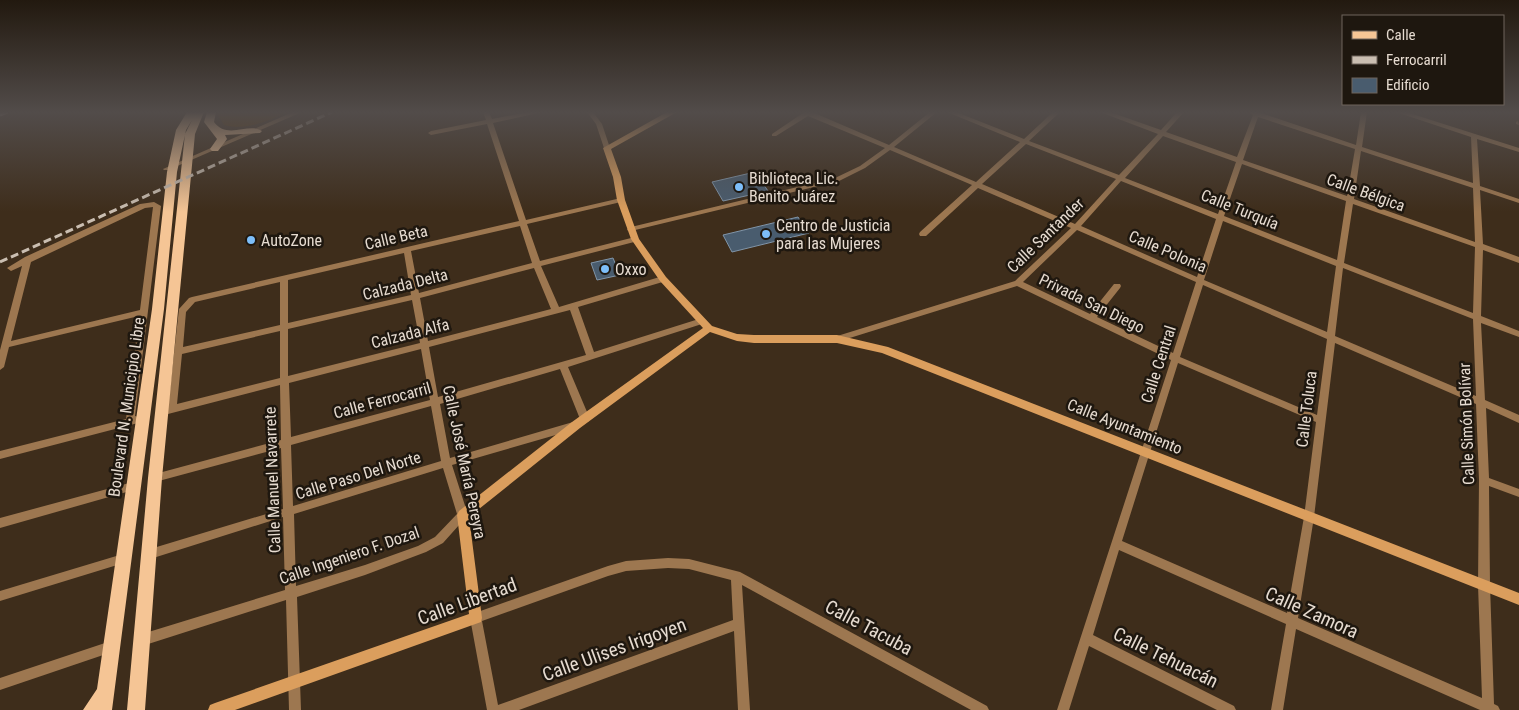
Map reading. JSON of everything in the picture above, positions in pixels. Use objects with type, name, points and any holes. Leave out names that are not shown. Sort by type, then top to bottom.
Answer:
[{"type":"main road","points":[[166,169],[170,145]]},
{"type":"main road","name":"Boulevard N. Municipio Libre","points":[[103,710],[133,486],[137,420],[151,311],[178,145]]},
{"type":"main road","name":"Boulevard N. Municipio Libre","points":[[136,710],[155,478],[167,410],[178,308],[189,145]]},
{"type":"main road","points":[[189,150],[192,145]]},
{"type":"main road","points":[[215,149],[218,145]]},
{"type":"main road","points":[[612,145],[607,148],[617,177],[621,200],[635,239],[663,279],[705,325]]},
{"type":"main road","name":"Calle Ayuntamiento","points":[[705,325],[732,336],[754,339],[837,338],[884,350],[1519,599]]},
{"type":"main road","name":"Calle Ingeniero F. Dozal","points":[[463,515],[705,325]]},
{"type":"main road","name":"Calle José María Pereyra","points":[[463,515],[476,618]]},
{"type":"main road","name":"Calle Libertad","points":[[215,710],[476,618]]},
{"type":"main road","points":[[92,710],[106,692]]},
{"type":"street","points":[[166,169],[224,145]]},
{"type":"street","points":[[496,145],[537,265],[556,311]]},
{"type":"street","name":"Calle Polonia","points":[[882,145],[1200,280],[1519,419]]},
{"type":"street","points":[[631,229],[829,183],[849,175],[892,145]]},
{"type":"street","points":[[923,234],[1021,145]]},
{"type":"street","name":"Calle Turquía","points":[[1037,145],[1519,334]]},
{"type":"street","name":"Calle Santander","points":[[837,338],[1018,283],[1076,227],[1151,145]]},
{"type":"street","name":"Calle Bélgica","points":[[1195,145],[1519,260]]},
{"type":"street","name":"Calle Central","points":[[1063,710],[1118,544],[1244,145]]},
{"type":"street","points":[[1350,145],[1519,201]]},
{"type":"street","name":"Calle Simón Bolívar","points":[[1474,145],[1479,246],[1477,318],[1484,480],[1484,585],[1490,709]]},
{"type":"street","points":[[1503,145],[1519,150]]},
{"type":"street","name":"Calle Toluca","points":[[1276,710],[1309,517],[1340,264],[1359,148]]},
{"type":"street","name":"Calle Beta","points":[[178,308],[192,300],[621,200]]},
{"type":"street","points":[[6,345],[151,311],[158,210],[154,204],[143,206],[11,268]]},
{"type":"street","name":"Calzada Delta","points":[[180,351],[417,296],[635,239]]},
{"type":"street","name":"Calle José María Pereyra","points":[[407,250],[417,296],[446,462],[463,515]]},
{"type":"street","points":[[0,367],[28,259]]},
{"type":"street","name":"Calle Manuel Navarrete","points":[[284,278],[284,380],[295,710]]},
{"type":"street","name":"Calzada Alfa","points":[[167,410],[556,311],[663,279]]},
{"type":"street","name":"Privada San Diego","points":[[1018,283],[1176,359],[1320,420]]},
{"type":"street","points":[[1091,319],[1117,286]]},
{"type":"street","points":[[573,306],[591,356]]},
{"type":"street","points":[[167,410],[180,351],[178,308]]},
{"type":"street","name":"Calle Ferrocarril","points":[[155,478],[435,402],[562,364],[705,325]]},
{"type":"street","points":[[562,364],[585,419]]},
{"type":"street","points":[[0,455],[137,420]]},
{"type":"street","name":"Calle Paso Del Norte","points":[[150,554],[446,462],[576,425]]},
{"type":"street","points":[[1484,480],[1519,493]]},
{"type":"street","points":[[0,523],[133,486]]},
{"type":"street","name":"Calle Ingeniero F. Dozal","points":[[142,640],[365,570],[422,549],[439,540],[463,515]]},
{"type":"street","name":"Calle Zamora","points":[[1118,544],[1490,709]]},
{"type":"street","points":[[0,596],[123,559]]},
{"type":"street","name":"Calle Libertad","points":[[476,618],[626,566],[662,563],[689,564],[736,576]]},
{"type":"street","points":[[736,576],[744,710]]},
{"type":"street","name":"Calle Tacuba","points":[[736,576],[984,710]]},
{"type":"street","name":"Calle José María Pereyra","points":[[476,618],[493,710]]},
{"type":"street","name":"Calle Ulises Irigoyen","points":[[502,710],[738,624]]},
{"type":"street","name":"Calle Tehuacán","points":[[1086,638],[1230,710]]},
{"type":"street","points":[[0,684],[111,647]]},
{"type":"building","name":"Biblioteca Lic. Benito Juárez","points":[[755,172],[768,191],[723,201],[712,182]]},
{"type":"building","name":"Centro de Justicia para las Mujeres","points":[[798,217],[809,233],[732,252],[723,235]]},
{"type":"building","name":"Oxxo","points":[[613,258],[620,275],[597,280],[591,263]]},
{"type":"railway","points":[[0,262],[259,145]]},
{"type":"place","name":"Biblioteca Lic. Benito Juárez","points":[[739,187]]},
{"type":"place","name":"Centro de Justicia para las Mujeres","points":[[766,234]]},
{"type":"place","name":"AutoZone","points":[[251,240]]},
{"type":"place","name":"Oxxo","points":[[605,269]]}]
